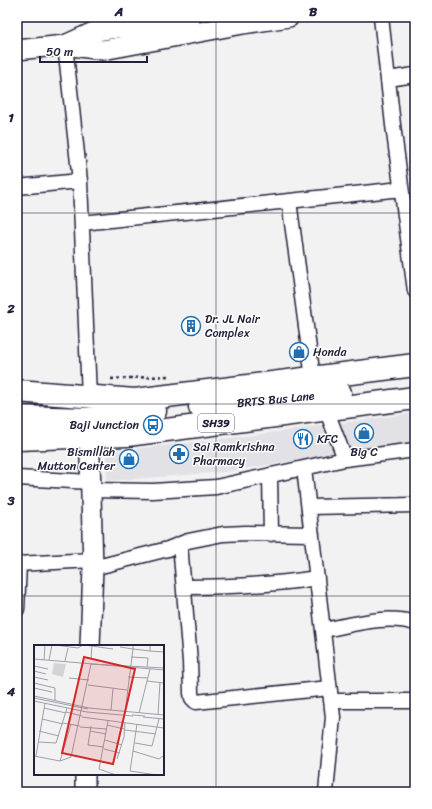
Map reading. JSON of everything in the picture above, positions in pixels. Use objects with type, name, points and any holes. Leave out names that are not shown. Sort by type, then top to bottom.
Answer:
[{"type":"main road","points":[[17,391],[88,388],[135,400],[415,365]]},
{"type":"main road","name":"BRTS Bus Lane","points":[[17,417],[90,427],[415,385]]},
{"type":"main road","name":"SH39","points":[[17,439],[90,427],[127,435],[415,398]]},
{"type":"street","points":[[65,45],[96,31],[191,17]]},
{"type":"street","points":[[17,50],[65,45],[103,50],[289,17]]},
{"type":"street","points":[[381,17],[401,189],[415,291]]},
{"type":"street","points":[[65,45],[80,181],[82,223],[90,427],[93,564],[90,645]]},
{"type":"street","points":[[388,79],[415,75]]},
{"type":"street","points":[[17,187],[80,181]]},
{"type":"street","points":[[82,223],[401,189]]},
{"type":"street","points":[[290,201],[313,378]]},
{"type":"street","points":[[326,409],[345,459]]},
{"type":"street","points":[[17,478],[153,491],[216,487],[345,459],[415,450]]},
{"type":"street","points":[[304,468],[333,717],[326,792]]},
{"type":"street","points":[[270,475],[271,534]]},
{"type":"street","points":[[309,507],[415,505]]},
{"type":"street","points":[[17,609],[18,564],[93,564],[168,549],[188,541],[223,534],[312,534]]},
{"type":"street","points":[[180,544],[190,661],[191,694],[192,698],[196,702],[330,694],[363,700],[415,701]]},
{"type":"street","points":[[184,587],[261,586],[317,578]]},
{"type":"street","points":[[323,630],[381,620],[409,621],[415,623]]},
{"type":"street","points":[[85,775],[85,792]]},
{"type":"path","points":[[88,388],[173,376]]},
{"type":"shaded area","points":[[415,413],[415,446],[346,453],[224,472],[107,481],[106,452],[231,438]]},
{"type":"place","name":"Dr. JL Nair Complex","points":[[191,326]]},
{"type":"place","name":"Honda","points":[[299,352]]},
{"type":"place","name":"Baji Junction","points":[[153,425]]},
{"type":"place","name":"Big C","points":[[364,433]]},
{"type":"place","name":"KFC","points":[[303,439]]},
{"type":"place","name":"Sai Ramkrishna Pharmacy","points":[[179,454]]},
{"type":"place","name":"Bismillah Mutton Center","points":[[129,459]]}]
